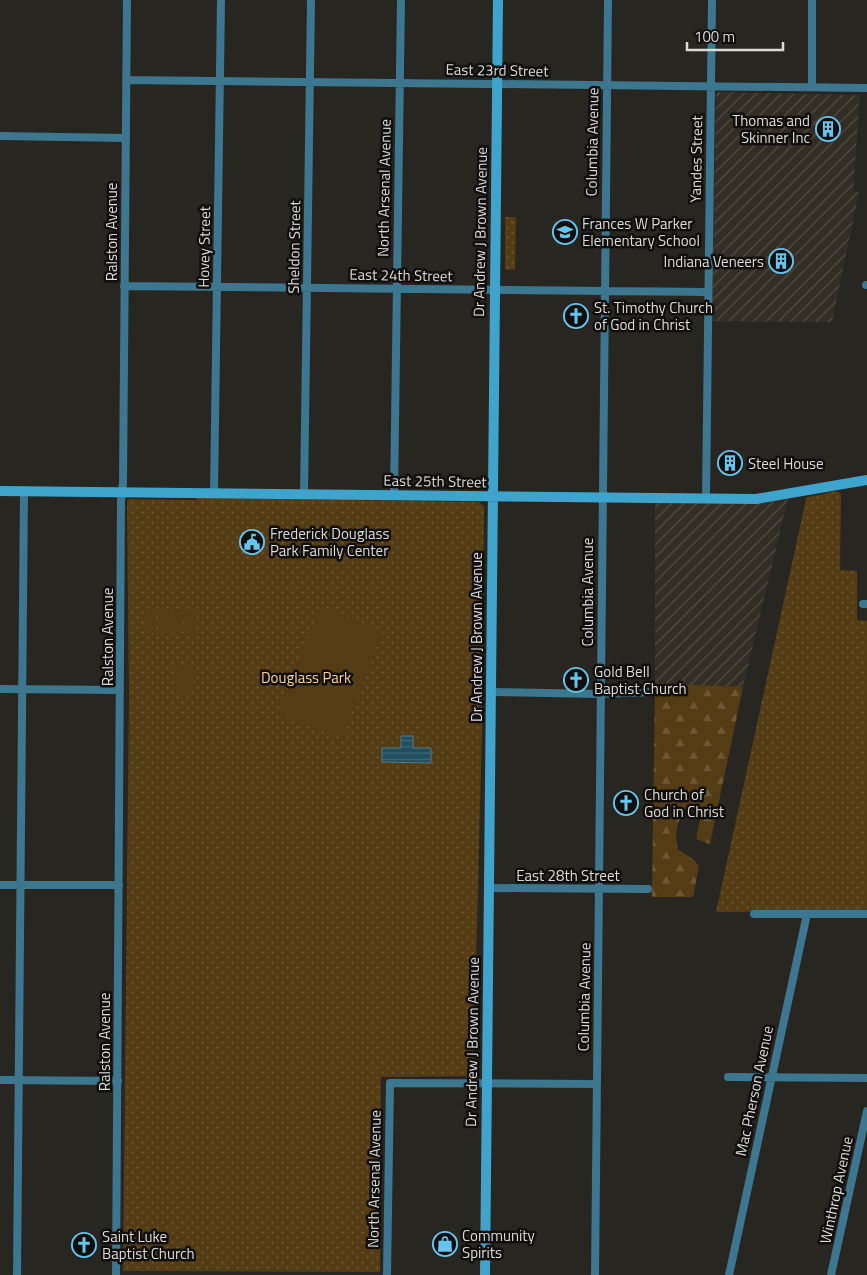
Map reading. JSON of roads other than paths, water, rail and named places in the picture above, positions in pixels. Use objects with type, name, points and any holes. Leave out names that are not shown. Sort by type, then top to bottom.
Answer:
[{"type":"main road","name":"Dr Andrew J Brown Avenue","points":[[485,1275],[498,0]]},
{"type":"main road","name":"East 25th Street","points":[[0,491],[764,498],[867,480]]},
{"type":"street","name":"Ralston Avenue","points":[[116,1275],[127,0]]},
{"type":"street","name":"Hovey Street","points":[[214,493],[221,0]]},
{"type":"street","name":"Sheldon Street","points":[[304,495],[311,0]]},
{"type":"street","name":"North Arsenal Avenue","points":[[394,496],[401,0]]},
{"type":"street","name":"Columbia Avenue","points":[[595,1275],[608,0]]},
{"type":"street","name":"Yandes Street","points":[[706,498],[712,0]]},
{"type":"street","points":[[812,0],[812,86]]},
{"type":"street","name":"East 23rd Street","points":[[126,80],[867,88]]},
{"type":"street","points":[[0,136],[125,138]]},
{"type":"street","name":"East 24th Street","points":[[124,286],[707,292]]},
{"type":"street","points":[[17,1275],[24,492]]},
{"type":"street","points":[[0,688],[120,690]]},
{"type":"street","points":[[490,692],[600,694],[652,692]]},
{"type":"street","points":[[0,885],[119,886]]},
{"type":"street","name":"East 28th Street","points":[[489,888],[648,888]]},
{"type":"street","points":[[754,914],[867,914]]},
{"type":"street","name":"Mac Pherson Avenue","points":[[729,1275],[807,914]]},
{"type":"street","points":[[728,1077],[867,1078]]},
{"type":"street","points":[[0,1080],[118,1081]]},
{"type":"street","name":"North Arsenal Avenue","points":[[387,1275],[390,1083],[487,1084]]},
{"type":"street","points":[[487,1084],[597,1084]]},
{"type":"street","name":"Winthrop Avenue","points":[[831,1275],[867,1111]]},
{"type":"water","points":[[401,736],[413,736],[413,748],[431,748],[431,763],[382,762],[382,748],[401,748]]},
{"type":"place","name":"Thomas and Skinner Inc","points":[[828,129]]},
{"type":"place","name":"Frances W Parker Elementary School","points":[[565,232]]},
{"type":"place","name":"Indiana Veneers","points":[[781,261]]},
{"type":"place","name":"St. Timothy Church of God in Christ","points":[[576,316]]},
{"type":"place","name":"Steel House","points":[[730,463]]},
{"type":"place","name":"Frederick Douglass Park Family Center","points":[[252,542]]},
{"type":"place","name":"Gold Bell Baptist Church","points":[[576,680]]},
{"type":"place","name":"Church of God in Christ","points":[[626,803]]},
{"type":"place","name":"Community Spirits","points":[[445,1244]]},
{"type":"place","name":"Saint Luke Baptist Church","points":[[84,1245]]},
{"type":"park label","name":"Douglass Park","points":[[306,677]]}]
